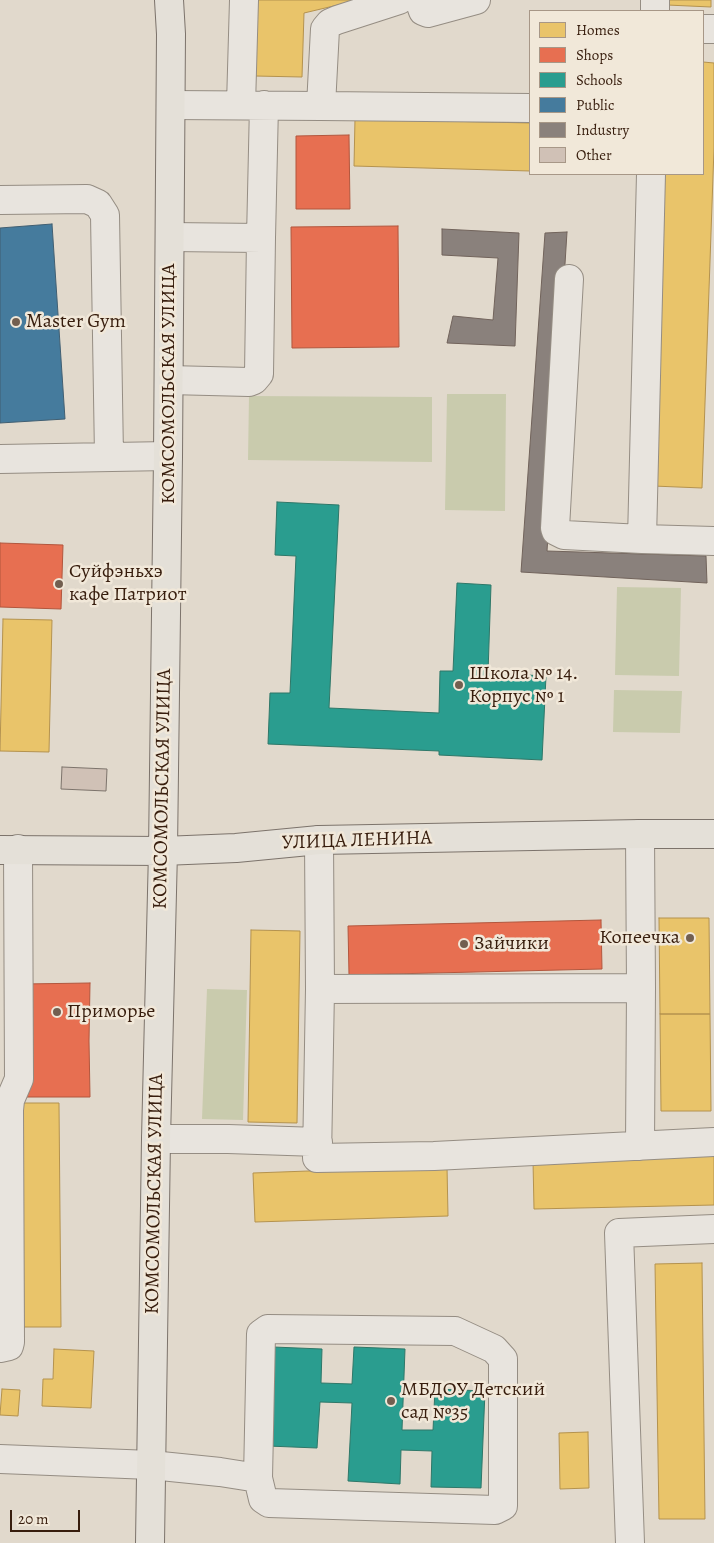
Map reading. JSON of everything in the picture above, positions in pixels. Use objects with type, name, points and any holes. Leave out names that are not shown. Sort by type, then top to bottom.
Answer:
[{"type":"main road","name":"КОМСОМОЛЬСКАЯ УЛИЦА","points":[[150,1543],[156,1140],[163,850],[169,380],[171,34],[169,0]]},
{"type":"main road","name":"КОМСОМОЛЬСКАЯ УЛИЦА","points":[[171,34],[186,0]]},
{"type":"main road","name":"УЛИЦА ЛЕНИНА","points":[[9,850],[163,850],[236,848],[319,840],[714,834]]},
{"type":"street","points":[[169,380],[249,382],[254,380],[259,374],[261,238],[244,0]]},
{"type":"street","points":[[321,106],[326,29],[330,23],[399,0]]},
{"type":"street","points":[[419,0],[423,11],[428,13],[476,0]]},
{"type":"street","points":[[171,105],[529,108]]},
{"type":"street","points":[[642,540],[651,175]]},
{"type":"street","points":[[0,200],[87,199],[98,204],[105,215],[109,456]]},
{"type":"street","points":[[170,237],[261,238]]},
{"type":"street","points":[[569,279],[554,528],[556,531],[564,534],[642,540],[714,540]]},
{"type":"street","points":[[0,459],[168,456]]},
{"type":"street","points":[[640,834],[640,1146]]},
{"type":"street","points":[[319,840],[318,1158],[434,1156],[714,1142]]},
{"type":"street","points":[[0,1348],[9,1346],[10,1342],[9,1110],[10,1100],[19,1079],[9,850]]},
{"type":"street","points":[[320,989],[641,988]]},
{"type":"street","points":[[156,1140],[228,1139],[318,1142]]},
{"type":"street","points":[[630,1543],[620,1233],[714,1229]]},
{"type":"street","points":[[268,1329],[455,1331],[494,1349],[503,1358],[503,1506],[494,1510],[269,1503],[263,1499],[258,1478],[261,1334],[268,1329]]},
{"type":"street","points":[[0,1459],[151,1465],[258,1478]]},
{"type":"green space","points":[[447,394],[506,394],[505,511],[445,510]]},
{"type":"green space","points":[[249,396],[432,397],[432,462],[248,460]]},
{"type":"green space","points":[[617,587],[681,588],[679,676],[615,675]]},
{"type":"green space","points":[[614,690],[682,691],[680,733],[613,732]]},
{"type":"green space","points":[[207,989],[247,990],[243,1120],[202,1119]]},
{"type":"building: Homes","points":[[255,0],[359,0],[304,13],[302,77],[255,76]]},
{"type":"building: Homes","points":[[667,0],[711,0],[711,7],[667,5]]},
{"type":"building: Homes","points":[[704,62],[714,63],[714,148],[702,488],[653,486],[664,175],[704,175]]},
{"type":"building: Homes","points":[[355,119],[529,123],[529,171],[354,166]]},
{"type":"building: Homes","points":[[3,619],[52,620],[49,752],[0,751]]},
{"type":"building: Homes","points":[[659,918],[709,918],[710,1014],[660,1014]]},
{"type":"building: Homes","points":[[251,930],[300,931],[297,1123],[248,1122]]},
{"type":"building: Homes","points":[[660,1014],[710,1014],[711,1111],[661,1111]]},
{"type":"building: Homes","points":[[18,1103],[59,1103],[61,1327],[20,1327]]},
{"type":"building: Homes","points":[[714,1156],[714,1205],[534,1209],[533,1161]]},
{"type":"building: Homes","points":[[447,1166],[448,1216],[255,1222],[253,1173]]},
{"type":"building: Homes","points":[[702,1263],[705,1519],[659,1519],[655,1264]]},
{"type":"building: Homes","points":[[54,1349],[94,1351],[91,1408],[42,1406],[43,1379],[53,1379]]},
{"type":"building: Homes","points":[[2,1389],[20,1390],[18,1416],[0,1415]]},
{"type":"building: Homes","points":[[588,1432],[589,1488],[560,1489],[559,1433]]},
{"type":"building: Shops","points":[[349,135],[350,209],[296,209],[296,136]]},
{"type":"building: Shops","points":[[398,226],[399,347],[292,348],[291,227]]},
{"type":"building: Shops","points":[[0,543],[63,545],[61,609],[0,607]]},
{"type":"building: Shops","points":[[601,920],[602,969],[349,975],[348,926]]},
{"type":"building: Shops","name":"Приморье","points":[[90,983],[90,1097],[25,1097],[24,984]]},
{"type":"building: Schools","points":[[277,502],[339,505],[329,708],[439,713],[440,671],[453,671],[457,583],[491,585],[488,673],[546,676],[542,760],[439,755],[439,751],[268,744],[270,693],[290,693],[296,556],[275,555]]},
{"type":"building: Schools","points":[[273,1347],[322,1349],[321,1383],[352,1384],[354,1347],[405,1349],[402,1430],[433,1430],[435,1389],[485,1391],[481,1488],[431,1487],[432,1451],[401,1450],[400,1484],[348,1481],[352,1403],[320,1402],[317,1448],[268,1446]]},
{"type":"building: Public","points":[[52,224],[65,419],[0,423],[0,228]]},
{"type":"building: Industry","points":[[442,229],[519,233],[515,346],[447,343],[453,316],[493,320],[498,258],[442,255]]},
{"type":"building: Industry","points":[[567,232],[547,551],[706,556],[707,583],[521,572],[545,233]]},
{"type":"building: Other","points":[[62,767],[107,769],[106,791],[61,789]]},
{"type":"place","name":"Master Gym","points":[[16,322]]},
{"type":"place","name":"Суйфэньхэ кафе Патриот","points":[[59,584]]},
{"type":"place","name":"Школа № 14. Корпус № 1","points":[[459,685]]},
{"type":"place","name":"Копеечка","points":[[690,938]]},
{"type":"place","name":"Зайчики","points":[[464,944]]},
{"type":"place","name":"Приморье","points":[[57,1012]]},
{"type":"place","name":"МБДОУ Детский сад №35","points":[[391,1401]]}]
